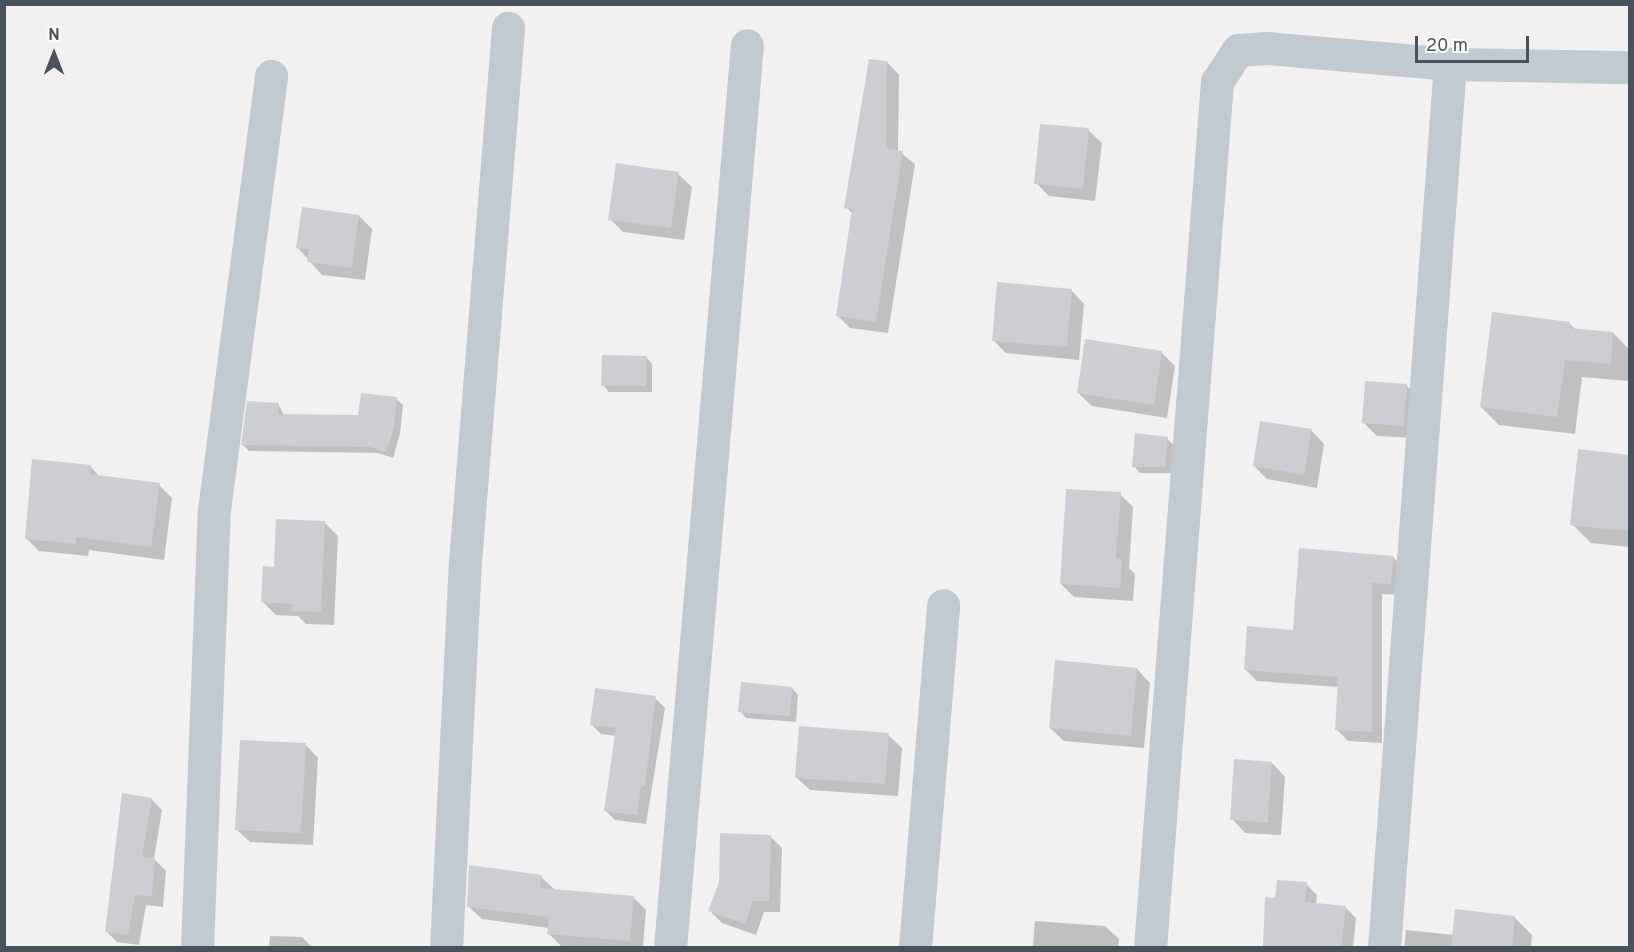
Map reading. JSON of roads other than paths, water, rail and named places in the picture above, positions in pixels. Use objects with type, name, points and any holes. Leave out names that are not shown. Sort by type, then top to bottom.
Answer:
[{"type":"street","points":[[446,948],[465,562],[508,28]]},
{"type":"street","points":[[670,948],[747,45]]},
{"type":"street","points":[[1150,948],[1217,82],[1238,50],[1266,48],[1450,64],[1629,67]]},
{"type":"street","points":[[1384,948],[1450,64]]},
{"type":"street","points":[[197,948],[214,510],[271,76]]},
{"type":"street","points":[[915,948],[942,604]]}]
